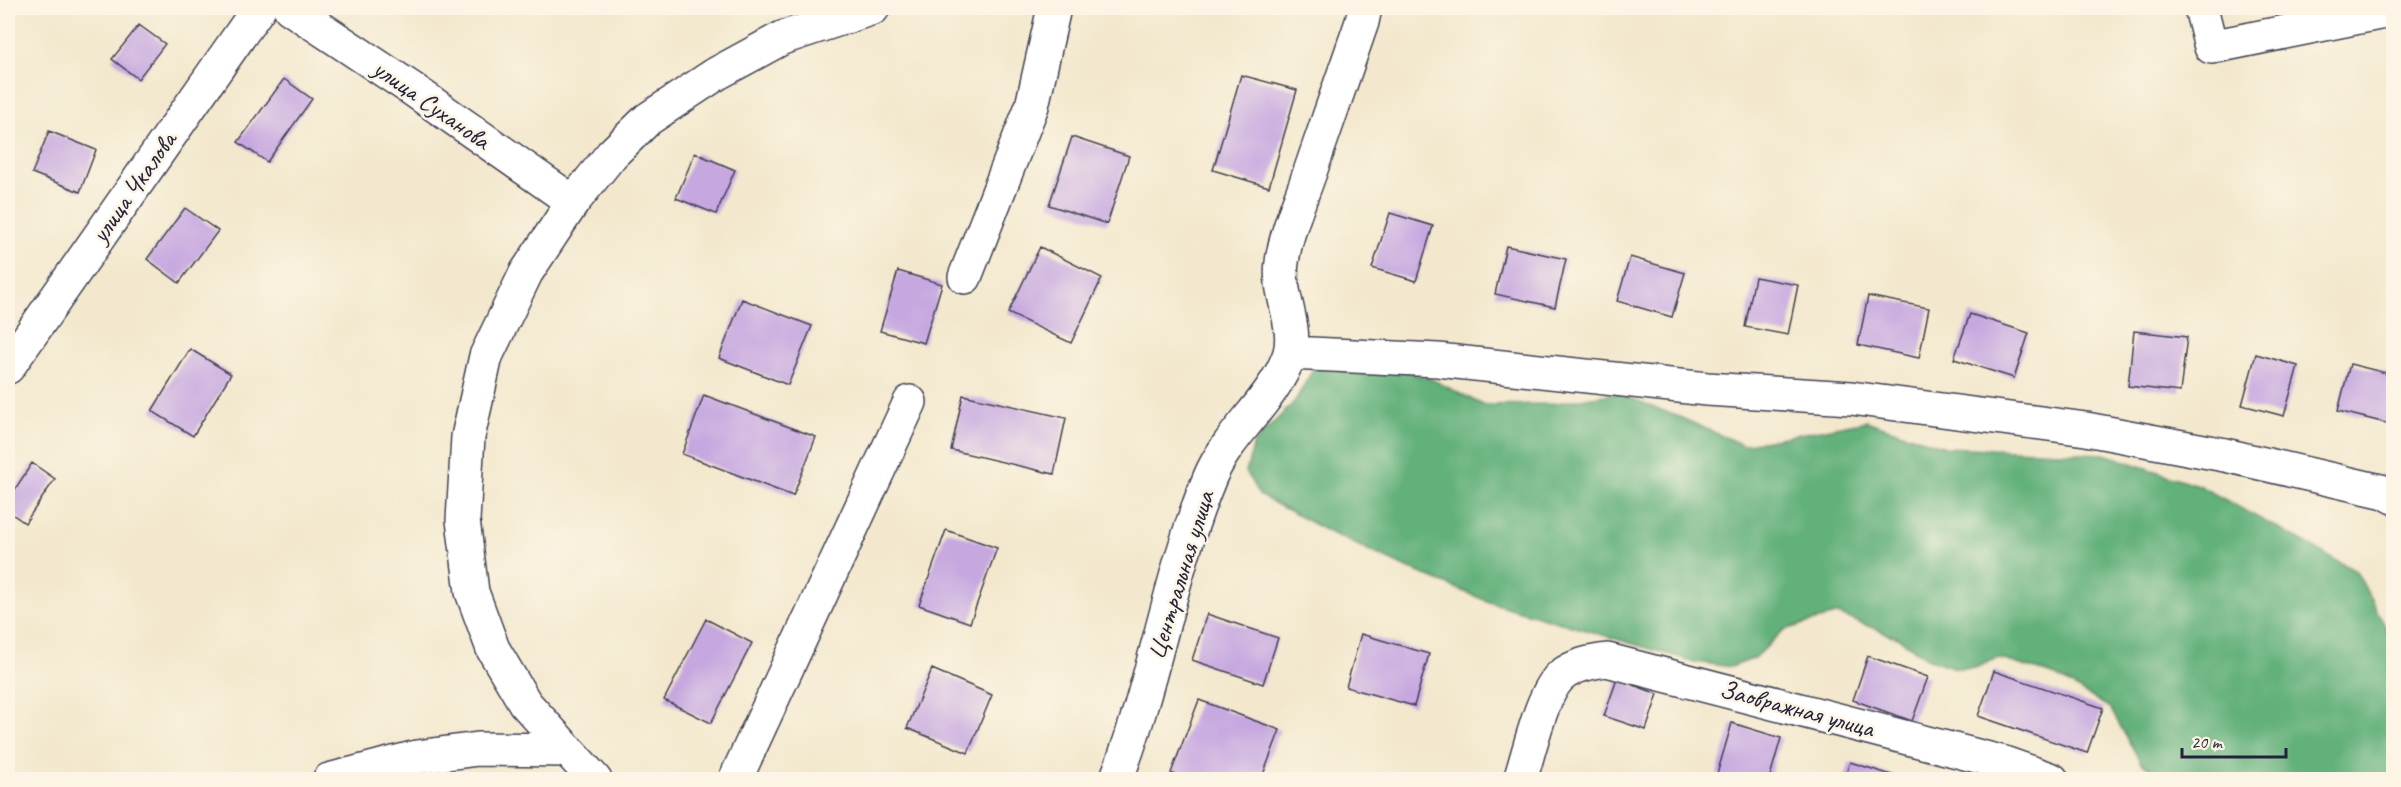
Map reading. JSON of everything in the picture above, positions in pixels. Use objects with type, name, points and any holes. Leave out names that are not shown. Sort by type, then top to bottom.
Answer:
[{"type":"street","name":"улица Чкалова","points":[[8,367],[259,8]]},
{"type":"street","name":"улица Суханова","points":[[290,8],[412,89],[573,202]]},
{"type":"street","points":[[782,38],[814,8]]},
{"type":"street","points":[[595,780],[525,702],[493,649],[471,592],[463,520],[468,437],[486,356],[526,273],[573,202],[612,154],[648,119],[716,74],[782,38],[873,8]]},
{"type":"street","points":[[965,277],[1032,106],[1054,8]]},
{"type":"street","name":"Центральная улица","points":[[1116,780],[1133,738],[1184,547],[1210,475],[1226,447],[1281,374],[1290,353],[1291,333],[1281,290],[1282,263],[1293,222],[1365,8]]},
{"type":"street","points":[[2201,8],[2211,46],[2394,10]]},
{"type":"street","points":[[1290,353],[1438,360],[1707,389],[1851,398],[2086,429],[2225,454],[2385,492],[2394,497]]},
{"type":"street","points":[[735,780],[910,402]]},
{"type":"street","name":"Заовражная улица","points":[[1520,780],[1549,691],[1562,675],[1583,664],[1607,660],[2004,763],[2052,780]]},
{"type":"street","points":[[329,780],[417,757],[478,749],[567,750]]},
{"type":"green space","points":[[1320,357],[1366,359],[1431,379],[1483,405],[1550,404],[1617,393],[1743,445],[1866,421],[1945,447],[2104,454],[2198,485],[2356,571],[2393,641],[2393,779],[2171,779],[2141,763],[2110,708],[2056,676],[1998,658],[1975,668],[1955,668],[1927,658],[1898,638],[1838,614],[1784,630],[1755,658],[1731,667],[1695,662],[1489,602],[1331,533],[1259,495],[1246,472],[1254,443],[1295,401]]},
{"type":"building","points":[[139,25],[165,44],[138,79],[112,59]]},
{"type":"building","points":[[1241,75],[1297,90],[1269,187],[1213,170]]},
{"type":"building","points":[[284,79],[312,99],[267,162],[238,142]]},
{"type":"building","points":[[49,131],[96,150],[80,192],[32,173]]},
{"type":"building","points":[[1072,137],[1129,156],[1107,224],[1049,205]]},
{"type":"building","points":[[695,153],[735,170],[716,214],[676,198]]},
{"type":"building","points":[[185,208],[218,231],[179,283],[147,259]]},
{"type":"building","points":[[1390,213],[1433,226],[1416,281],[1372,268]]},
{"type":"building","points":[[1506,246],[1566,259],[1555,307],[1495,294]]},
{"type":"building","points":[[1040,247],[1102,278],[1071,343],[1008,313]]},
{"type":"building","points":[[1630,257],[1685,273],[1672,317],[1617,301]]},
{"type":"building","points":[[898,271],[942,284],[924,343],[880,331]]},
{"type":"building","points":[[1755,277],[1798,285],[1788,335],[1745,327]]},
{"type":"building","points":[[1868,296],[1929,308],[1919,358],[1858,345]]},
{"type":"building","points":[[742,299],[812,326],[788,385],[719,358]]},
{"type":"building","points":[[1970,314],[2029,333],[2014,378],[1954,359]]},
{"type":"building","points":[[2134,331],[2187,337],[2180,392],[2128,386]]},
{"type":"building","points":[[190,349],[231,374],[193,436],[152,411]]},
{"type":"building","points":[[2256,354],[2298,366],[2284,416],[2242,405]]},
{"type":"building","points":[[2350,364],[2394,375],[2394,410],[2390,424],[2338,411]]},
{"type":"building","points":[[704,395],[816,437],[793,496],[682,454]]},
{"type":"building","points":[[963,395],[1066,418],[1054,474],[951,450]]},
{"type":"building","points":[[32,463],[55,479],[25,523],[8,511],[8,500]]},
{"type":"building","points":[[946,530],[997,548],[970,623],[919,605]]},
{"type":"building","points":[[1207,614],[1278,638],[1263,684],[1192,660]]},
{"type":"building","points":[[706,619],[752,643],[711,723],[664,700]]},
{"type":"building","points":[[1361,634],[1429,654],[1414,706],[1346,687]]},
{"type":"building","points":[[1868,656],[1928,677],[1912,721],[1853,700]]},
{"type":"building","points":[[932,669],[992,695],[968,753],[907,728]]},
{"type":"building","points":[[1994,671],[2103,708],[2087,753],[1978,716]]},
{"type":"building","points":[[1617,679],[1658,694],[1646,730],[1604,716]]},
{"type":"building","points":[[1199,700],[1280,730],[1261,780],[1187,780],[1171,773]]},
{"type":"building","points":[[1732,723],[1781,738],[1769,780],[1736,780],[1717,774]]},
{"type":"building","points":[[1850,762],[1898,777],[1897,780],[1844,780]]}]
